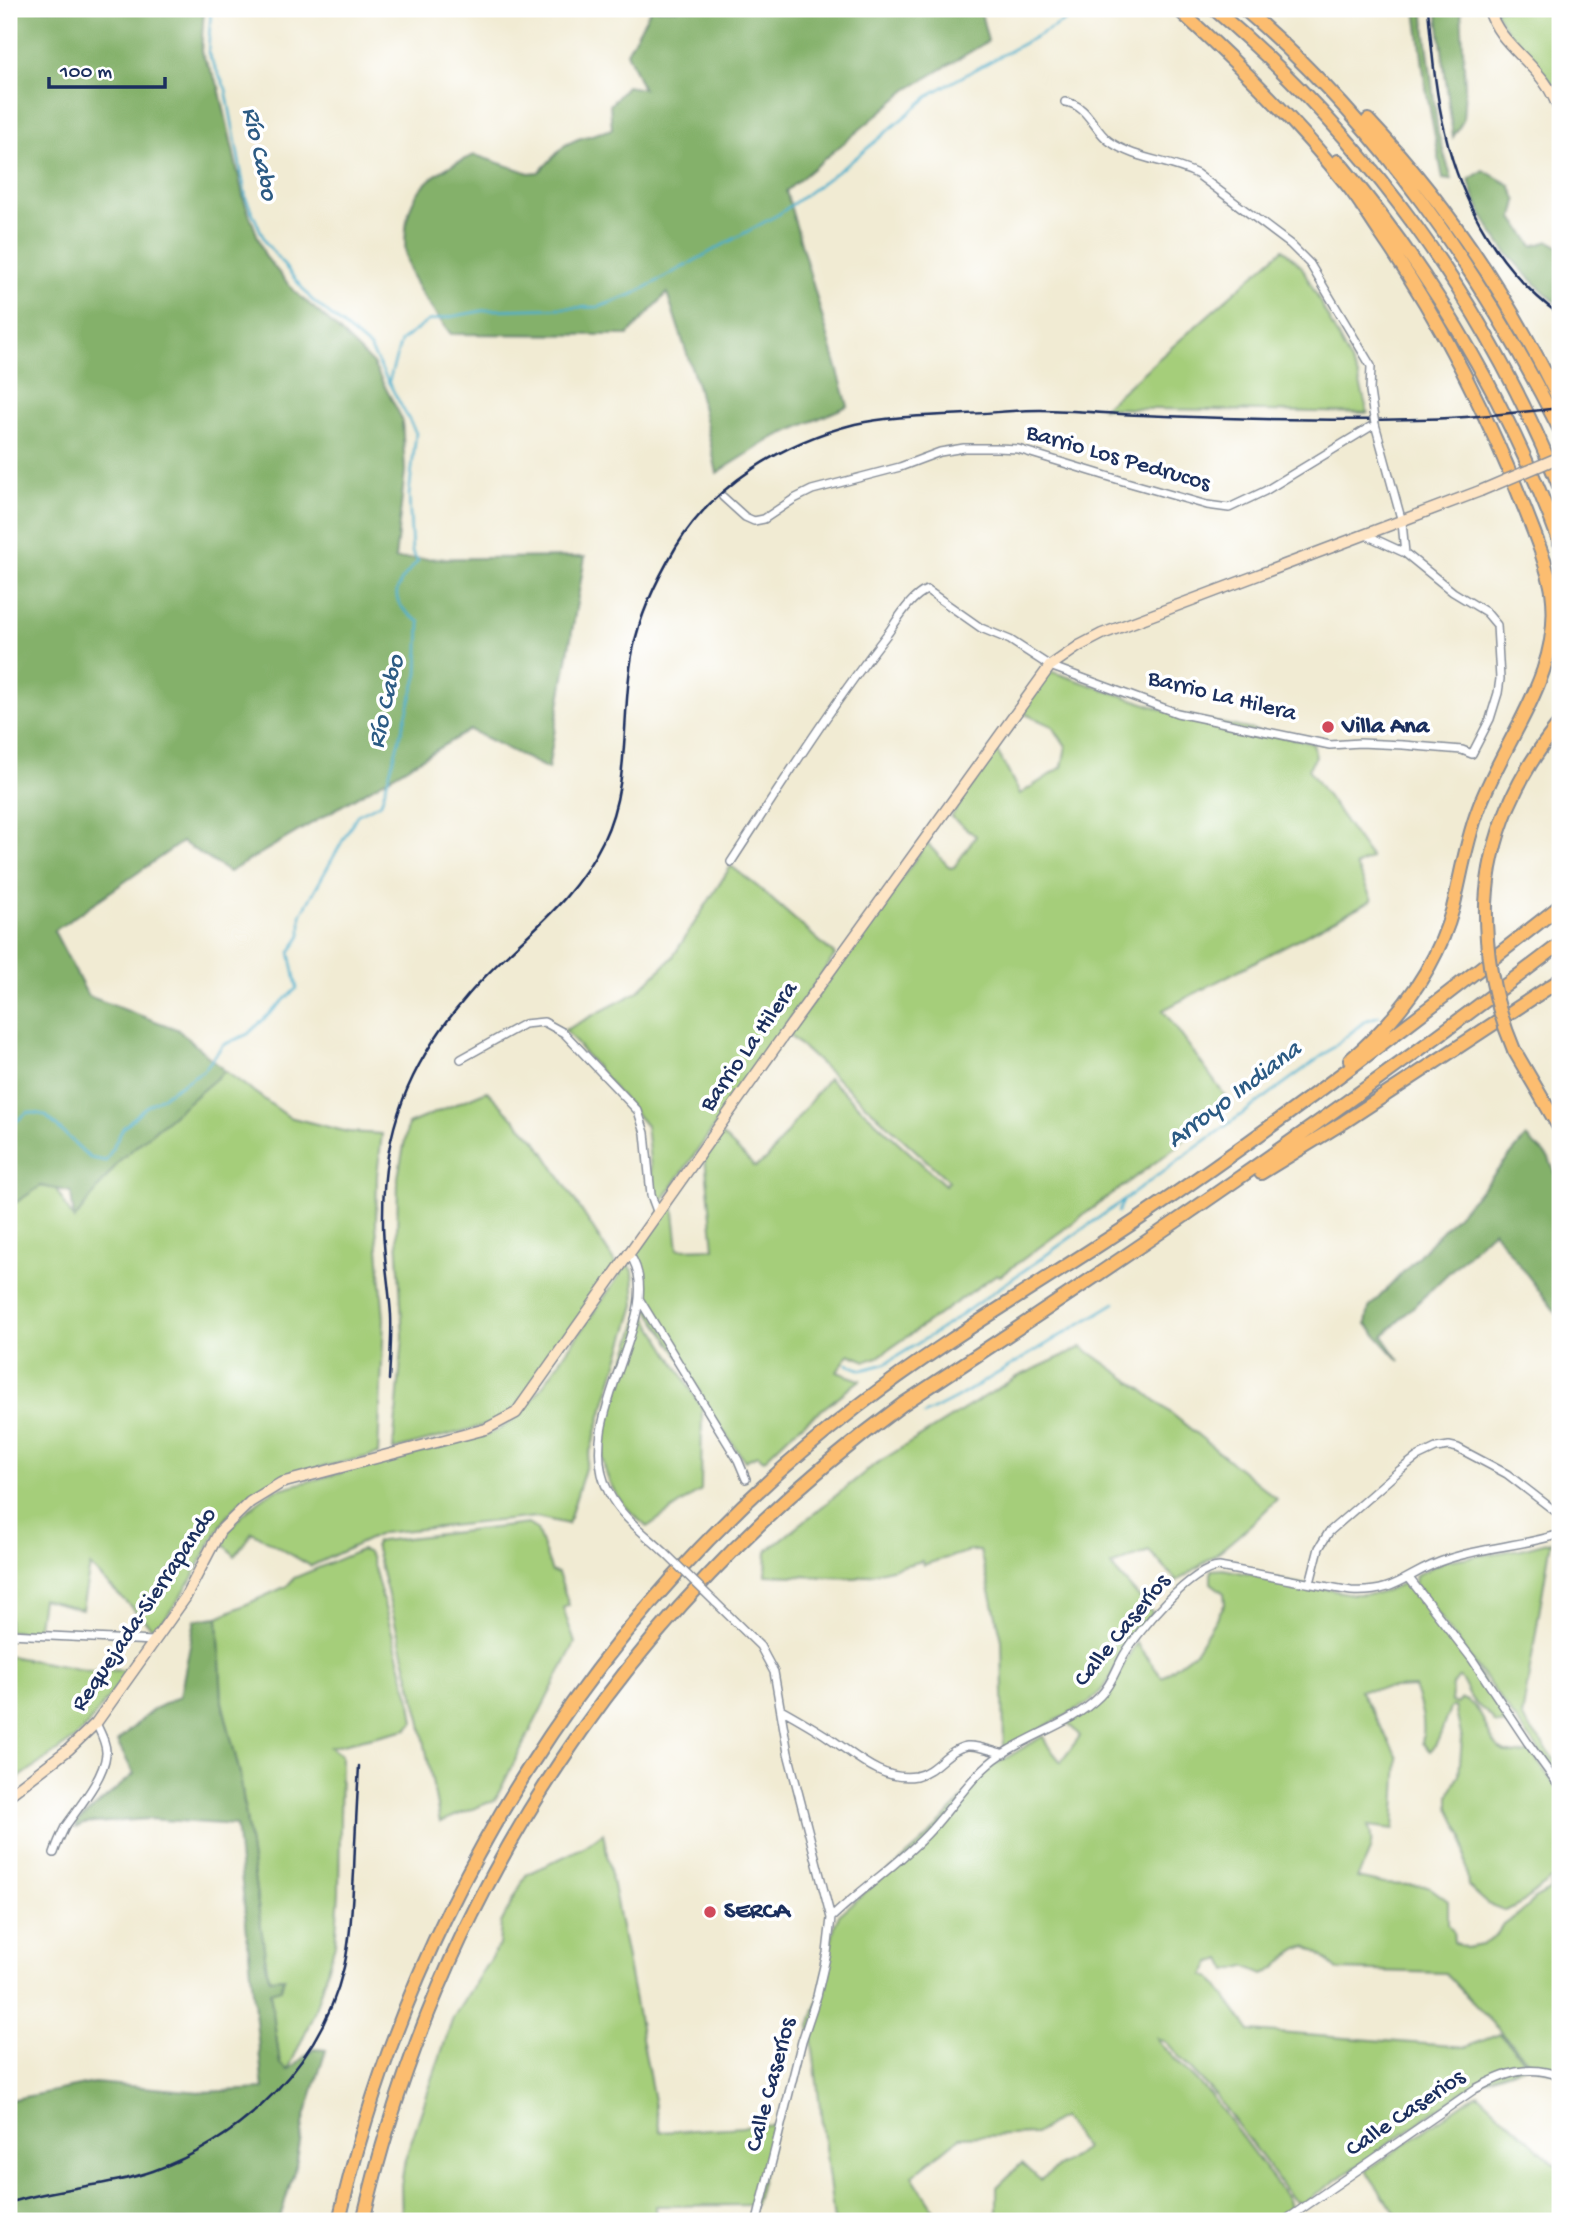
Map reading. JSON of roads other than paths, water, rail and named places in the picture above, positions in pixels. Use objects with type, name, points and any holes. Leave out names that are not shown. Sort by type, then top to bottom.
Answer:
[{"type":"highway","points":[[1179,9],[1234,54],[1293,111],[1352,178],[1407,249],[1452,318],[1493,389],[1519,442],[1560,543]]},
{"type":"highway","points":[[1179,9],[1236,61],[1300,129],[1349,188],[1406,270],[1454,352],[1480,406],[1560,605]]},
{"type":"highway","points":[[1214,9],[1320,109],[1361,155],[1417,226],[1489,339],[1536,432],[1560,488]]},
{"type":"highway","points":[[1244,9],[1307,67],[1405,178],[1443,229],[1495,309],[1560,432]]},
{"type":"highway","points":[[1250,9],[1343,93],[1410,168],[1452,221],[1525,332],[1560,402]]},
{"type":"highway","points":[[1144,1215],[1330,1077],[1398,1012],[1425,975],[1445,933],[1479,808],[1531,703],[1544,667],[1553,608],[1550,582],[1542,555]]},
{"type":"highway","points":[[1560,723],[1533,759],[1507,811],[1492,861],[1486,904],[1490,974],[1500,1013],[1514,1050],[1560,1129]]},
{"type":"highway","points":[[338,2221],[363,2126],[388,2049],[458,1887],[543,1746],[634,1625],[718,1530],[786,1466],[858,1406],[964,1332],[1144,1215],[1377,1049],[1560,906]]},
{"type":"highway","points":[[1036,1317],[1377,1081],[1560,944]]},
{"type":"highway","points":[[363,2221],[413,2052],[455,1952],[510,1843],[594,1711],[682,1604],[746,1537],[818,1471],[903,1404],[1344,1122],[1560,979]]},
{"type":"street","points":[[1489,9],[1498,29],[1546,83],[1560,114]]},
{"type":"street","points":[[1065,102],[1079,107],[1101,134],[1120,148],[1196,174],[1301,254],[1310,264],[1371,366],[1370,391],[1375,424],[1402,522],[1405,553]]},
{"type":"street","name":"Barrio Los Pedrucos","points":[[723,498],[745,517],[754,521],[764,519],[812,490],[900,467],[940,452],[964,448],[997,448],[1018,449],[1195,501],[1229,508],[1265,491],[1375,424]]},
{"type":"street","name":"Barrio La Hilera","points":[[369,1460],[486,1429],[509,1418],[524,1404],[786,1032],[1050,666],[1102,634],[1402,522],[1560,457]]},
{"type":"street","name":"Barrio La Hilera","points":[[731,862],[803,750],[915,599],[927,590],[981,628],[1010,640],[1050,666],[1177,713],[1330,745],[1403,745],[1462,750],[1472,754],[1490,719],[1498,693],[1500,679],[1497,625],[1486,612],[1453,592],[1405,553],[1366,535]]},
{"type":"street","points":[[461,1059],[524,1024],[544,1022],[564,1033],[638,1111],[645,1133],[651,1195],[658,1214]]},
{"type":"street","points":[[630,1255],[637,1270],[639,1299],[738,1460],[746,1479]]},
{"type":"street","name":"Calle Caseríos","points":[[639,1299],[600,1431],[598,1455],[602,1477],[614,1502],[752,1638],[768,1659],[776,1679],[788,1753],[831,1918],[827,1953],[817,1996],[802,2041],[757,2221]]},
{"type":"street","points":[[1560,1515],[1507,1474],[1458,1448],[1436,1448],[1417,1457],[1400,1470],[1328,1532],[1319,1548],[1310,1583],[1370,1592],[1381,1590],[1448,1558],[1530,1543],[1560,1534]]},
{"type":"street","name":"Requejada-Sierrapando","points":[[9,1795],[69,1749],[96,1723],[185,1598],[220,1531],[243,1508],[281,1483],[369,1460]]},
{"type":"street","name":"Calle Caseríos","points":[[831,1918],[915,1846],[980,1772],[1004,1754],[1066,1720],[1101,1696],[1135,1640],[1175,1593],[1207,1569],[1219,1567],[1310,1583]]},
{"type":"street","points":[[1409,1578],[1472,1659],[1560,1787]]},
{"type":"street","points":[[9,1634],[154,1641]]},
{"type":"street","points":[[781,1709],[869,1765],[893,1775],[914,1777],[922,1774],[966,1746],[1004,1754]]},
{"type":"street","points":[[54,1853],[63,1831],[91,1789],[107,1754],[96,1723]]},
{"type":"street","name":"Calle Caserios","points":[[1284,2221],[1493,2079],[1536,2069],[1560,2076]]},
{"type":"waterway","name":"Río Cabo","points":[[9,1127],[28,1112],[45,1115],[90,1158],[106,1161],[123,1128],[143,1109],[204,1070],[223,1045],[248,1034],[297,988],[290,952],[301,936],[301,915],[357,815],[381,803],[418,674],[420,622],[401,607],[397,600],[399,585],[418,561],[412,552],[409,495],[416,433],[370,348],[311,299],[266,243],[246,198],[226,89],[208,53],[211,9]]},
{"type":"waterway","points":[[389,381],[401,341],[428,321],[487,310],[599,307],[634,294],[779,214],[853,160],[934,92],[1083,11]]},
{"type":"waterway","name":"Arroyo Indiana","points":[[1118,1212],[1124,1200],[1326,1053],[1365,1021],[1379,1016]]},
{"type":"waterway","points":[[847,1364],[862,1370],[885,1364],[941,1329],[1124,1200]]},
{"type":"waterway","name":"Arroyo Indiana","points":[[924,1415],[1115,1303]]},
{"type":"railway","points":[[1428,9],[1442,117],[1461,184],[1486,234],[1501,257],[1538,298],[1560,315]]},
{"type":"railway","points":[[389,1380],[391,1323],[383,1234],[384,1189],[394,1128],[403,1099],[415,1072],[448,1020],[487,975],[558,906],[574,887],[603,841],[618,795],[629,674],[636,636],[645,610],[676,547],[692,524],[731,485],[777,454],[802,442],[855,424],[897,418],[1040,410],[1157,416],[1403,420],[1560,408]]},
{"type":"railway","points":[[9,2203],[136,2176],[187,2157],[248,2117],[274,2093],[298,2065],[333,2002],[344,1967],[352,1908],[359,1766]]},
{"type":"place","name":"Villa Ana","points":[[1328,727]]},
{"type":"place","name":"SERCA","points":[[710,1912]]}]
